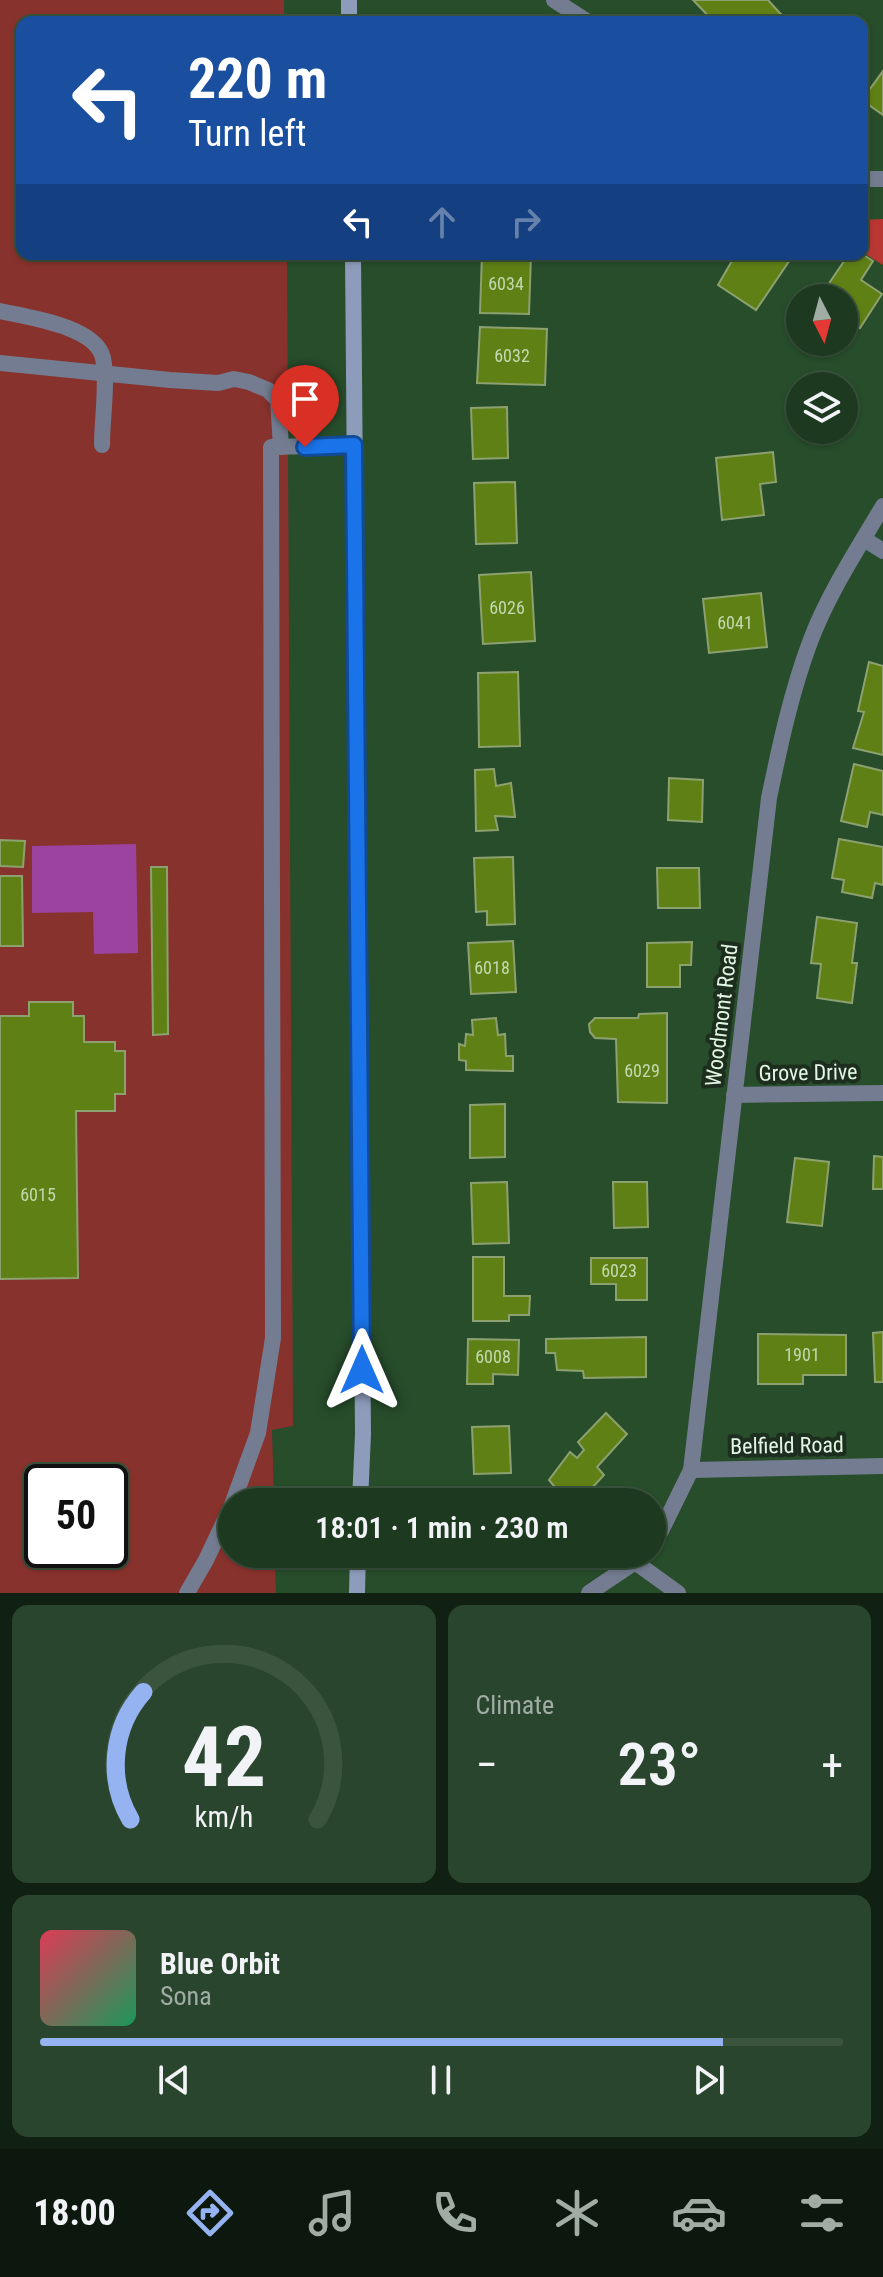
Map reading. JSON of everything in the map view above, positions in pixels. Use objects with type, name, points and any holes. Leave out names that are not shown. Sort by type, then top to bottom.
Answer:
[{"type":"main road","points":[[353,260],[363,1434],[361,1488]]},
{"type":"main road","points":[[357,1593],[358,1568]]},
{"type":"street","points":[[554,0],[579,16]]},
{"type":"street","points":[[0,311],[63,326],[97,345],[102,353],[102,445]]},
{"type":"street","points":[[0,363],[103,375],[218,383],[234,379],[268,390],[278,400],[272,616],[273,1338],[258,1433],[238,1488]]},
{"type":"street","points":[[276,447],[354,445]]},
{"type":"street","name":"Woodmont Road","points":[[666,1521],[691,1470],[769,798],[788,708],[811,640],[838,581],[883,506]]},
{"type":"street","points":[[864,539],[883,551]]},
{"type":"street","name":"Grove Drive","points":[[734,1095],[883,1093]]},
{"type":"street","name":"Belfield Road","points":[[691,1470],[883,1466]]},
{"type":"street","points":[[187,1593],[218,1535]]},
{"type":"street","points":[[589,1593],[625,1568]]},
{"type":"street","points":[[650,1568],[678,1593]]},
{"type":"shaded area","points":[[0,0],[284,0],[284,16],[16,16],[16,260],[287,260],[293,1426],[272,1430],[274,1488],[218,1488],[218,1568],[275,1568],[276,1593],[0,1593]]},
{"type":"shaded area","points":[[883,219],[883,265],[868,256],[868,220]]},
{"type":"shaded area","points":[[136,844],[138,953],[94,954],[93,912],[32,913],[32,846]]},
{"type":"building","points":[[693,0],[768,0],[783,16],[708,16]]},
{"type":"building","points":[[883,71],[883,115],[868,104],[868,92]]},
{"type":"building","points":[[868,258],[873,261],[861,280],[882,294],[860,328],[858,284],[829,284],[845,260]]},
{"type":"building","points":[[482,260],[531,260],[529,314],[480,313]]},
{"type":"building","points":[[733,260],[790,260],[756,310],[718,285]]},
{"type":"building","points":[[480,327],[547,329],[545,385],[477,383]]},
{"type":"building","points":[[507,407],[508,458],[473,459],[471,408]]},
{"type":"building","points":[[773,452],[776,482],[760,484],[764,515],[722,520],[716,458]]},
{"type":"building","points":[[515,482],[517,543],[476,544],[474,483]]},
{"type":"building","points":[[531,572],[535,641],[483,644],[479,575]]},
{"type":"building","points":[[761,593],[767,647],[709,653],[703,599]]},
{"type":"building","points":[[869,662],[883,666],[883,755],[853,748],[864,712],[858,711]]},
{"type":"building","points":[[518,672],[520,746],[479,747],[478,673]]},
{"type":"building","points":[[854,764],[883,771],[883,815],[870,812],[867,827],[841,821]]},
{"type":"building","points":[[494,769],[496,786],[511,783],[515,817],[495,816],[498,830],[476,831],[475,770]]},
{"type":"building","points":[[669,778],[703,780],[702,822],[668,820]]},
{"type":"building","points":[[839,839],[883,847],[883,885],[875,883],[872,898],[842,892],[844,880],[832,878]]},
{"type":"building","points":[[0,840],[25,841],[23,867],[0,866]]},
{"type":"building","points":[[513,857],[515,924],[487,925],[487,911],[476,912],[474,858]]},
{"type":"building","points":[[151,867],[167,867],[168,1034],[153,1035]]},
{"type":"building","points":[[657,868],[699,868],[700,908],[658,908]]},
{"type":"building","points":[[0,876],[22,876],[23,946],[0,946]]},
{"type":"building","points":[[817,917],[857,923],[852,963],[857,963],[852,1003],[817,998],[821,964],[811,963]]},
{"type":"building","points":[[513,941],[516,992],[471,994],[468,943]]},
{"type":"building","points":[[692,942],[691,965],[680,965],[680,987],[647,987],[647,943]]},
{"type":"building","points":[[29,1002],[73,1002],[73,1016],[84,1016],[84,1042],[115,1042],[115,1051],[125,1051],[125,1094],[115,1094],[115,1111],[76,1111],[78,1278],[0,1279],[0,1016],[29,1016]]},
{"type":"building","points":[[667,1013],[667,1103],[618,1102],[616,1039],[595,1038],[589,1024],[595,1018],[638,1018],[639,1014]]},
{"type":"building","points":[[496,1018],[498,1035],[505,1034],[506,1056],[513,1056],[513,1071],[466,1070],[466,1061],[459,1060],[459,1044],[465,1046],[466,1034],[473,1035],[472,1020]]},
{"type":"building","points":[[505,1104],[505,1157],[470,1158],[470,1105]]},
{"type":"building","points":[[874,1156],[883,1157],[883,1189],[873,1189]]},
{"type":"building","points":[[795,1158],[829,1162],[822,1226],[787,1222]]},
{"type":"building","points":[[507,1182],[509,1243],[473,1244],[471,1183]]},
{"type":"building","points":[[613,1182],[647,1182],[648,1227],[614,1228]]},
{"type":"building","points":[[473,1257],[504,1257],[504,1296],[530,1296],[529,1315],[509,1315],[509,1321],[473,1321]]},
{"type":"building","points":[[591,1258],[647,1258],[647,1300],[616,1300],[616,1284],[591,1284]]},
{"type":"building","points":[[883,1332],[883,1382],[875,1382],[873,1333]]},
{"type":"building","points":[[758,1334],[846,1335],[846,1375],[803,1375],[803,1384],[758,1384]]},
{"type":"building","points":[[646,1337],[646,1377],[584,1378],[583,1371],[557,1370],[555,1353],[546,1353],[546,1339]]},
{"type":"building","points":[[468,1339],[519,1340],[518,1375],[493,1374],[493,1384],[467,1384]]},
{"type":"building","points":[[606,1413],[627,1434],[597,1467],[604,1475],[592,1488],[553,1488],[549,1480],[570,1452],[577,1458],[584,1450],[578,1442]]},
{"type":"building","points":[[509,1426],[511,1473],[474,1474],[472,1427]]},
{"type":"route","points":[[305,447],[354,445],[362,1370]]}]
